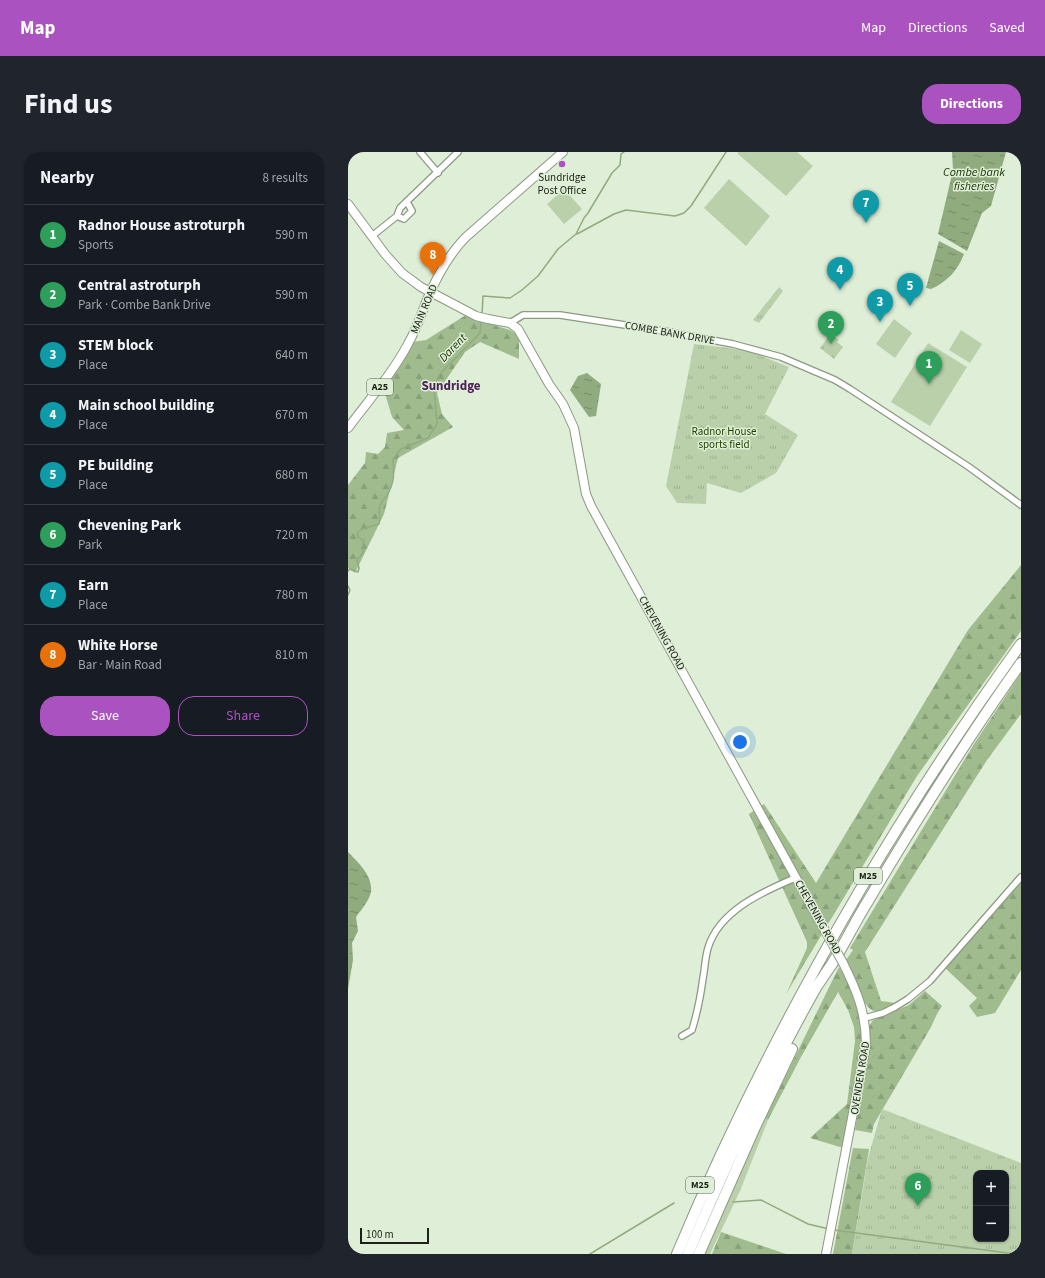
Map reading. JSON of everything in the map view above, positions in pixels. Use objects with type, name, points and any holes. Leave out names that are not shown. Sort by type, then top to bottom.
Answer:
[{"type":"highway","name":"M25","points":[[677,1254],[737,1120],[804,988],[868,877],[940,760],[1021,644]]},
{"type":"highway","name":"M25","points":[[699,1254],[755,1127],[832,964],[868,900],[925,807],[985,714],[1021,663]]},
{"type":"highway","name":"M25","points":[[688,1254],[765,1086],[818,985],[832,964]]},
{"type":"highway","name":"M25","points":[[670,1254],[708,1166],[737,1120]]},
{"type":"main road","name":"MAIN ROAD","points":[[348,428],[377,391],[409,343],[431,292],[448,258],[458,245],[562,152]]},
{"type":"main road","points":[[348,204],[384,254],[402,273],[421,287],[476,316],[510,323]]},
{"type":"main road","name":"CHEVENING ROAD","points":[[510,323],[518,329],[523,337],[549,384],[563,404],[574,428],[586,494],[591,506],[666,640],[795,878],[843,962],[858,995],[865,1018]]},
{"type":"main road","name":"OVENDEN ROAD","points":[[826,1254],[865,1058],[865,1018]]},
{"type":"street","points":[[420,152],[438,173]]},
{"type":"street","points":[[372,236],[396,216],[400,208],[438,173],[458,152]]},
{"type":"street","points":[[396,216],[404,218],[412,211],[407,202]]},
{"type":"street","name":"COMBE BANK DRIVE","points":[[510,323],[524,315],[560,315],[664,331],[741,346],[781,358],[827,376],[850,389],[969,467],[1021,505]]},
{"type":"street","points":[[865,1018],[883,1013],[895,1007],[908,999],[930,981],[1021,877]]},
{"type":"street","points":[[682,1036],[692,1030],[708,948],[713,935],[722,922],[733,912],[754,898],[795,878]]},
{"type":"green space","points":[[797,152],[813,166],[786,196],[737,153]]},
{"type":"green space","points":[[729,179],[770,216],[746,246],[704,208]]},
{"type":"green space","points":[[564,189],[582,209],[564,224],[547,204]]},
{"type":"green space","points":[[779,287],[783,291],[759,323],[753,320]]},
{"type":"green space","points":[[466,315],[510,330],[519,336],[519,359],[480,342],[465,352],[437,393],[442,414],[453,427],[398,458],[384,514],[355,573],[348,568],[348,485],[365,463],[366,452],[378,454],[385,447],[387,433],[404,430],[392,417],[384,390],[412,342],[426,340]]},
{"type":"green space","points":[[894,319],[912,333],[895,358],[876,344]]},
{"type":"green space","points":[[961,330],[982,344],[970,363],[949,350]]},
{"type":"green space","points":[[830,334],[839,340],[837,342],[843,347],[834,359],[820,348]]},
{"type":"green space","points":[[928,343],[967,367],[930,426],[891,402]]},
{"type":"green space","name":"Radnor House sports field","points":[[694,344],[746,350],[789,367],[765,414],[798,435],[776,473],[741,493],[707,483],[706,504],[677,503],[666,486]]},
{"type":"green space","points":[[1021,565],[1021,631],[917,776],[786,994],[807,948],[807,942],[749,814],[764,804],[816,883],[968,630]]},
{"type":"green space","points":[[1021,673],[1021,714],[987,760],[865,952],[881,1001],[896,1003],[880,1012],[876,1012],[869,1008],[865,1003],[846,960],[853,950],[850,948],[974,744]]},
{"type":"green space","points":[[1021,881],[1021,970],[995,1013],[977,1017],[969,1006],[977,998],[945,968]]},
{"type":"green space","points":[[839,967],[859,1006],[863,1043],[844,1147],[810,1138],[847,1104],[855,1041],[854,1027],[848,1010],[838,992],[801,1057],[768,1120],[765,1118]]},
{"type":"green space","points":[[925,991],[942,1006],[874,1124],[872,1133],[855,1130],[869,1045],[869,1027],[872,1021],[909,1005]]},
{"type":"green space","points":[[882,1109],[1021,1163],[1021,1254],[852,1254],[868,1158]]},
{"type":"green space","points":[[765,1118],[768,1120],[740,1191],[710,1254],[705,1254],[725,1205]]},
{"type":"green space","points":[[853,1148],[869,1149],[852,1254],[833,1254]]},
{"type":"green space","points":[[721,1232],[724,1233],[786,1254],[712,1254]]},
{"type":"water","name":"Combe bank fisheries","points":[[952,152],[1006,152],[991,206],[982,213],[967,251],[938,234],[953,170]]},
{"type":"water","points":[[939,241],[964,254],[959,265],[947,279],[931,289],[926,288]]},
{"type":"water","points":[[587,373],[601,384],[596,416],[589,417],[570,390],[578,376]]},
{"type":"water","points":[[348,852],[364,870],[370,880],[371,892],[367,902],[356,917],[358,931],[352,943],[353,960],[348,989]]},
{"type":"waterway","name":"Darent","points":[[482,315],[483,296],[510,298],[538,276],[558,249],[576,234],[584,218],[612,173],[620,165],[621,154],[624,152]]},
{"type":"waterway","points":[[577,234],[614,214],[626,210],[675,216],[684,213],[691,206],[726,152]]},
{"type":"waterway","name":"Darent","points":[[348,571],[350,569],[358,572],[359,568],[357,560],[363,553],[364,541],[358,537],[357,533],[362,529],[379,524],[380,505],[390,490],[393,482],[393,459],[401,449],[428,438],[437,424],[434,388],[439,375],[480,333],[481,321]]},
{"type":"waterway","name":"Darent","points":[[348,586],[350,590],[348,595]]},
{"type":"waterway","points":[[733,1202],[761,1200],[808,1224],[829,1229]]},
{"type":"waterway","points":[[590,1254],[674,1203]]},
{"type":"waterway","points":[[834,1230],[1015,1254]]},
{"type":"place","name":"Sundridge Post Office","points":[[562,164]]},
{"type":"place","name":"Earn","points":[[866,223]]},
{"type":"place","name":"White Horse","points":[[433,275]]},
{"type":"place","name":"Main school building","points":[[840,290]]},
{"type":"place","name":"PE building","points":[[910,306]]},
{"type":"place","name":"STEM block","points":[[880,322]]},
{"type":"place","name":"Central astroturph","points":[[831,344]]},
{"type":"place","name":"Radnor House astroturph","points":[[929,384]]},
{"type":"place","name":"Chevening Park","points":[[918,1206]]},
{"type":"district","name":"Sundridge","points":[[451,386]]}]
